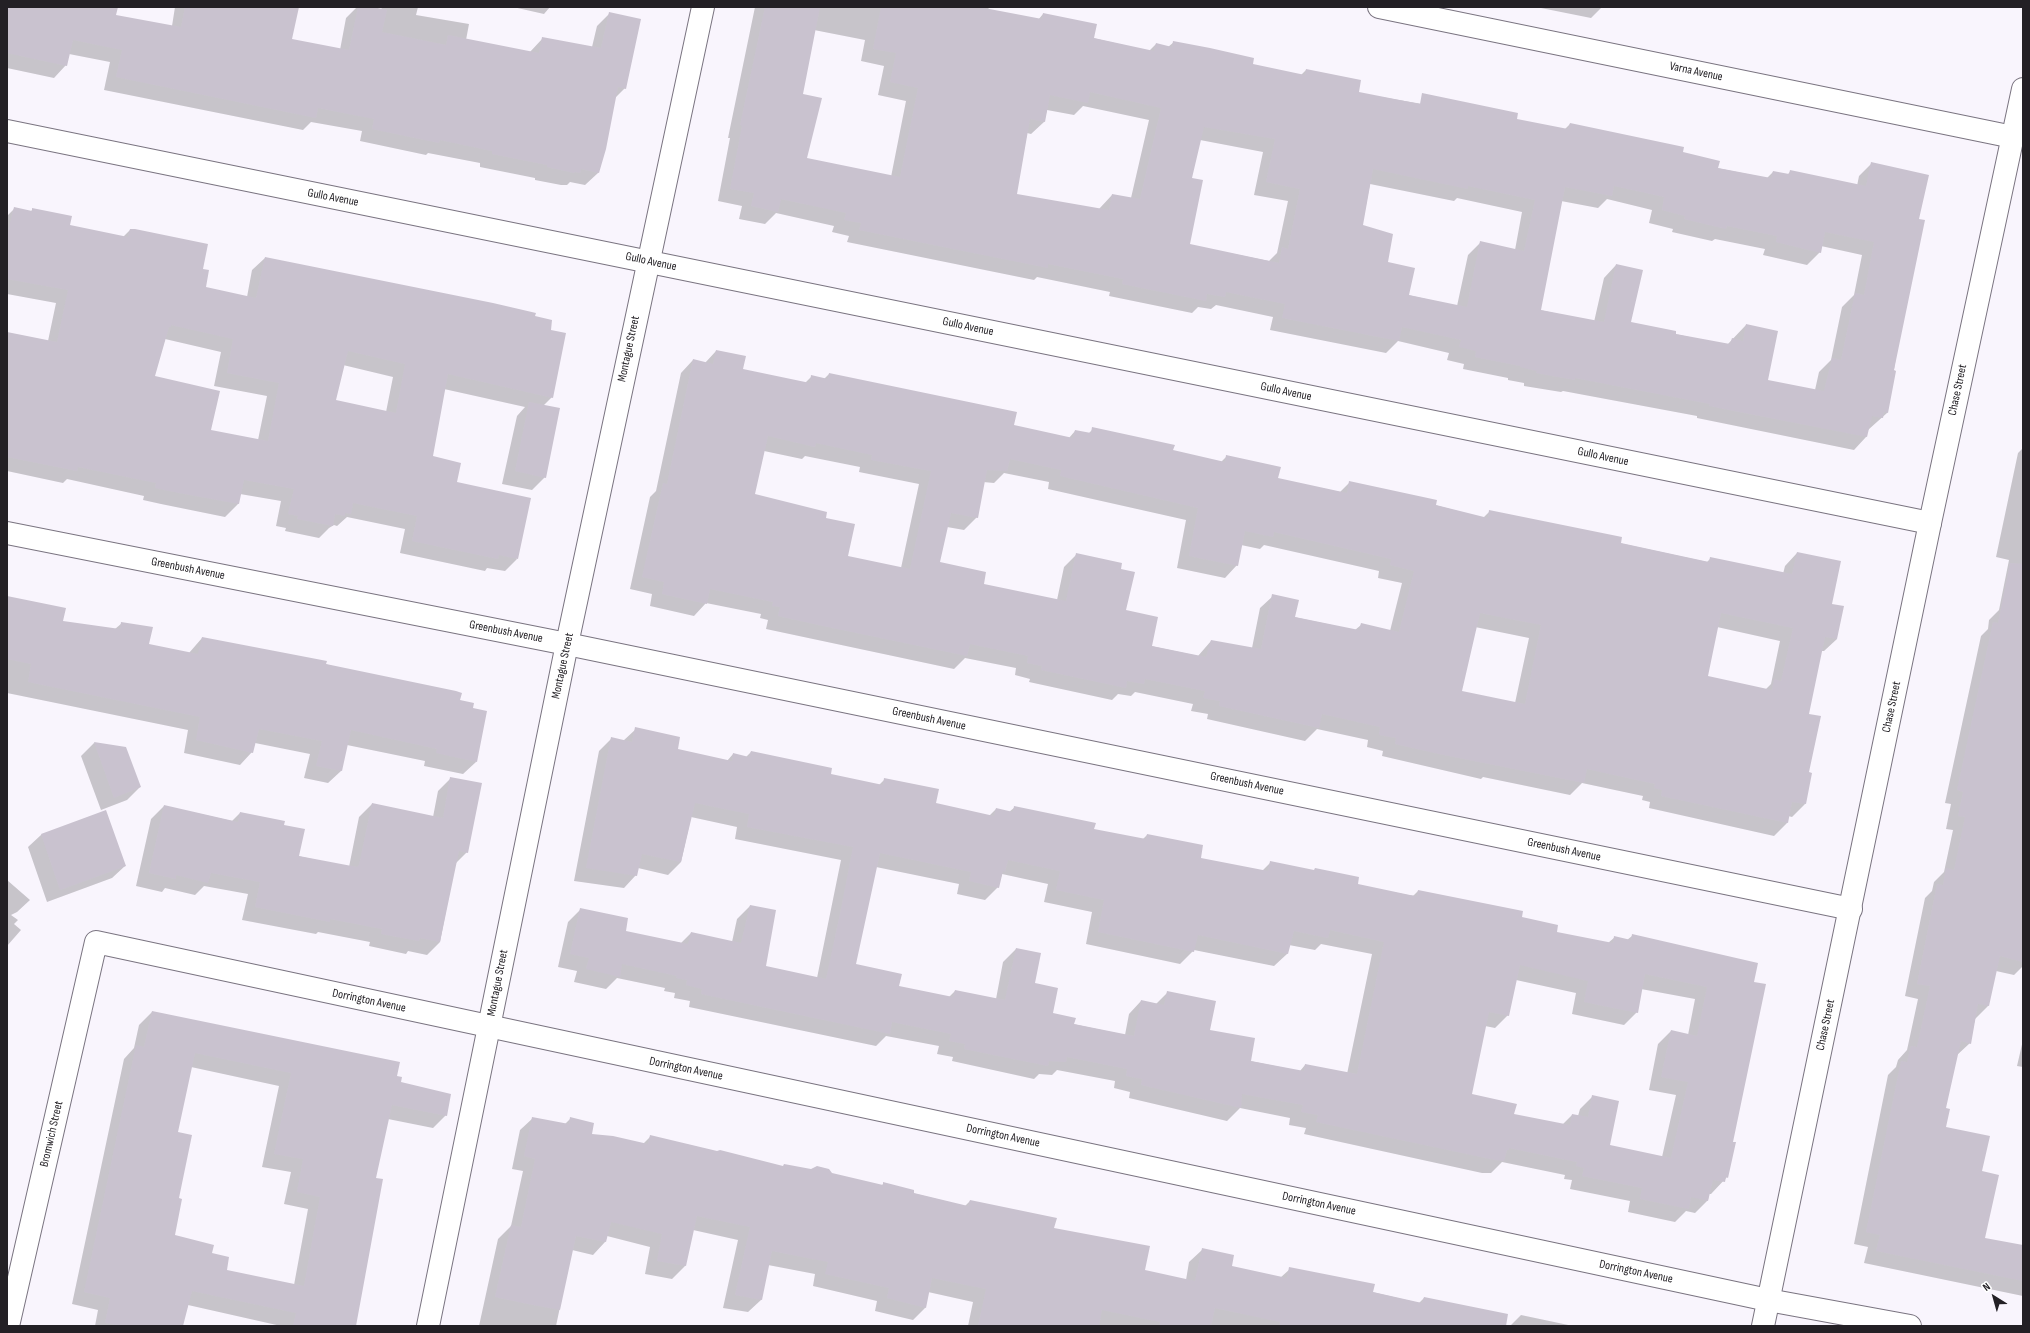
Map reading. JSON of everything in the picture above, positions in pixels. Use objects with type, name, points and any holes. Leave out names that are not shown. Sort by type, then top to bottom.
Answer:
[{"type":"street","name":"Montague Street","points":[[428,1326],[567,644],[704,7]]},
{"type":"street","name":"Varna Avenue","points":[[1379,7],[2013,138]]},
{"type":"street","name":"Chase Street","points":[[1763,1326],[1851,909],[1930,523],[2023,89]]},
{"type":"street","name":"Gullo Avenue","points":[[7,132],[1930,523]]},
{"type":"street","name":"Greenbush Avenue","points":[[7,532],[567,644],[1851,909]]},
{"type":"street","name":"Dorrington Avenue","points":[[96,942],[1768,1300],[1910,1326]]},
{"type":"street","name":"Bromwich Street","points":[[8,1326],[96,942]]},
{"type":"building","points":[[7,7],[118,7],[116,15],[181,27],[185,7],[299,7],[292,39],[349,50],[358,7],[373,7],[387,10],[382,32],[446,45],[448,35],[539,53],[542,37],[601,48],[609,12],[641,19],[626,89],[618,87],[606,149],[599,173],[581,169],[580,173],[574,173],[547,167],[547,165],[492,154],[492,151],[440,140],[439,143],[372,129],[374,119],[318,108],[316,118],[116,77],[122,50],[73,40],[67,66],[7,53]]},
{"type":"building","points":[[765,7],[820,7],[803,94],[822,98],[807,158],[900,177],[918,88],[890,82],[896,53],[873,49],[881,7],[979,7],[1042,19],[1043,13],[1097,24],[1094,38],[1154,51],[1156,43],[1172,47],[1173,41],[1254,58],[1253,64],[1305,75],[1306,69],[1361,80],[1359,92],[1420,104],[1422,93],[1518,113],[1517,119],[1568,129],[1570,123],[1684,147],[1683,152],[1720,161],[1718,168],[1771,178],[1773,171],[1789,174],[1790,170],[1866,186],[1871,162],[1929,175],[1919,219],[1925,220],[1894,370],[1896,371],[1888,413],[1884,412],[1883,418],[1872,416],[1867,437],[1709,406],[1710,404],[1575,378],[1575,380],[1536,373],[1537,371],[1520,366],[1475,357],[1476,351],[1459,347],[1461,340],[1402,327],[1399,341],[1282,318],[1285,304],[1226,292],[1225,297],[1207,294],[1206,301],[1122,284],[1123,279],[1048,264],[1048,268],[859,230],[861,223],[844,220],[846,213],[781,199],[778,212],[751,206],[754,193],[730,189],[742,126],[740,125]],"holes":[[[1090,92],[1161,108],[1140,199],[1112,194],[1109,210],[1017,194],[1030,119],[1045,122],[1050,95],[1088,103]],[[1204,127],[1275,139],[1266,182],[1300,189],[1288,249],[1282,247],[1279,263],[1190,244],[1203,180],[1192,178]],[[1373,169],[1468,189],[1468,186],[1535,200],[1524,251],[1480,241],[1467,307],[1409,295],[1415,268],[1388,262],[1393,234],[1363,225]],[[1614,186],[1664,197],[1662,210],[1685,216],[1684,219],[1726,229],[1727,226],[1777,236],[1776,242],[1821,253],[1825,232],[1874,242],[1864,295],[1855,293],[1841,360],[1832,358],[1824,391],[1768,380],[1778,331],[1746,324],[1743,341],[1732,338],[1730,344],[1676,334],[1676,331],[1631,322],[1643,270],[1616,264],[1604,322],[1541,310],[1565,187],[1612,196]]]},
{"type":"building","points":[[14,207],[32,211],[32,208],[72,216],[70,225],[128,237],[130,229],[135,229],[208,244],[203,269],[209,270],[206,287],[256,298],[265,257],[493,303],[536,313],[535,316],[552,320],[551,330],[566,333],[553,398],[448,374],[433,456],[461,463],[457,482],[531,498],[518,559],[499,555],[498,559],[412,541],[417,516],[353,503],[351,514],[345,513],[345,516],[335,514],[333,526],[297,519],[298,516],[288,514],[294,489],[244,480],[239,504],[155,488],[156,483],[78,467],[77,471],[7,457],[7,332],[57,342],[68,290],[7,279],[7,235]],"holes":[[[171,325],[233,339],[227,373],[279,383],[268,441],[211,430],[220,391],[155,376],[169,327],[171,327]],[[348,351],[405,364],[396,413],[336,400]]]},
{"type":"building","points":[[716,350],[746,356],[743,369],[810,383],[811,375],[828,379],[829,373],[1017,412],[1014,425],[1073,438],[1075,430],[1091,433],[1092,427],[1175,445],[1173,450],[1225,462],[1226,455],[1281,467],[1278,478],[1347,493],[1349,481],[1437,500],[1436,505],[1488,518],[1489,510],[1622,537],[1621,543],[1709,562],[1710,557],[1792,574],[1797,552],[1841,561],[1832,604],[1844,606],[1837,639],[1825,637],[1809,714],[1821,716],[1809,772],[1812,773],[1806,804],[1792,802],[1788,823],[1661,796],[1662,790],[1654,788],[1655,784],[1587,769],[1584,783],[1395,744],[1396,738],[1379,735],[1380,727],[1322,714],[1319,728],[1219,706],[1220,701],[1203,698],[1205,691],[1145,679],[1144,684],[1127,681],[1126,688],[1041,670],[1042,666],[1027,663],[1028,656],[970,644],[967,656],[823,626],[778,616],[780,607],[772,606],[773,602],[710,589],[707,604],[662,594],[664,582],[642,577],[663,483],[667,484],[693,359],[713,364]],"holes":[[[768,436],[815,447],[816,443],[872,455],[871,460],[931,471],[910,569],[848,556],[855,524],[826,518],[827,512],[755,494]],[[1010,459],[1061,470],[1060,476],[1198,508],[1189,556],[1238,566],[1245,531],[1273,537],[1274,532],[1391,559],[1390,565],[1414,571],[1399,632],[1361,623],[1359,630],[1295,617],[1299,600],[1272,594],[1261,649],[1211,640],[1206,657],[1152,646],[1158,617],[1126,610],[1135,572],[1121,569],[1122,563],[1076,553],[1066,601],[984,584],[986,572],[940,562],[951,513],[978,518],[987,470],[1007,471]],[[1480,613],[1541,625],[1525,704],[1462,691]],[[1721,613],[1793,628],[1781,681],[1774,679],[1772,690],[1708,676]]]},
{"type":"building","points":[[529,402],[560,408],[546,478],[515,471]]},
{"type":"building","points":[[2010,563],[2023,564],[2023,962],[2000,956],[1989,1006],[1978,1004],[1971,1044],[1961,1041],[1946,1108],[1950,1109],[1946,1127],[1990,1136],[1982,1171],[1999,1175],[1985,1238],[2023,1245],[2023,1281],[1876,1251],[1880,1235],[1866,1232],[1901,1061],[1907,1062],[1911,1046],[1917,1047],[1930,986],[1917,984],[1937,884],[1943,885],[1946,868],[1954,870],[1965,817],[1958,816],[1963,792],[1957,790],[1993,622],[1998,623]]},
{"type":"building","points":[[7,596],[66,608],[63,621],[120,629],[121,622],[153,627],[149,644],[198,654],[202,637],[327,661],[326,664],[462,693],[460,700],[474,703],[473,708],[487,711],[477,762],[436,753],[437,749],[351,730],[342,771],[316,766],[322,741],[259,729],[253,753],[196,740],[200,717],[28,682],[31,664],[7,659]]},
{"type":"building","points":[[635,727],[680,737],[678,749],[732,761],[733,753],[749,757],[751,751],[832,768],[831,774],[883,785],[884,778],[939,789],[936,803],[994,816],[996,808],[1013,812],[1014,806],[1096,823],[1094,829],[1146,839],[1147,834],[1203,845],[1201,858],[1268,871],[1270,861],[1314,870],[1315,868],[1359,877],[1358,884],[1410,895],[1417,896],[1418,890],[1523,911],[1522,917],[1558,925],[1557,932],[1613,943],[1614,936],[1631,940],[1632,934],[1758,963],[1754,982],[1766,984],[1733,1142],[1736,1142],[1728,1178],[1726,1177],[1725,1182],[1713,1180],[1708,1201],[1691,1197],[1689,1209],[1640,1199],[1642,1188],[1582,1176],[1584,1168],[1576,1166],[1577,1162],[1509,1148],[1504,1161],[1495,1160],[1316,1122],[1318,1115],[1301,1112],[1303,1105],[1242,1094],[1241,1108],[1141,1085],[1142,1079],[1126,1076],[1127,1069],[1067,1057],[1066,1062],[1049,1061],[1048,1066],[964,1049],[965,1044],[949,1041],[951,1034],[892,1022],[890,1034],[701,994],[702,989],[686,985],[687,980],[676,978],[677,976],[622,964],[620,977],[586,969],[589,958],[570,954],[580,908],[628,918],[626,931],[688,944],[691,932],[741,943],[750,905],[776,910],[766,966],[826,979],[840,914],[853,847],[747,827],[749,814],[695,803],[681,862],[642,854],[637,876],[586,868],[611,737],[632,742]],"holes":[[[880,853],[971,872],[969,881],[999,888],[1003,871],[1005,872],[1008,860],[1060,871],[1056,890],[1104,900],[1098,932],[1194,952],[1198,935],[1288,954],[1294,931],[1328,938],[1330,930],[1384,942],[1357,1074],[1305,1064],[1304,1071],[1251,1061],[1255,1038],[1210,1030],[1216,1001],[1167,991],[1164,1005],[1141,1000],[1134,1036],[1074,1024],[1076,1018],[1053,1013],[1058,988],[1035,983],[1041,953],[1016,948],[1005,1000],[955,990],[953,997],[899,986],[902,974],[856,964]],[[1520,965],[1588,981],[1584,1002],[1638,1013],[1645,974],[1707,987],[1697,1036],[1671,1030],[1661,1077],[1688,1082],[1671,1158],[1610,1145],[1619,1101],[1592,1095],[1588,1117],[1572,1114],[1570,1125],[1514,1114],[1517,1104],[1472,1094],[1489,1012],[1509,1016]]]},
{"type":"building","points":[[94,742],[126,747],[141,787],[114,798]]},
{"type":"building","points":[[450,777],[482,783],[468,853],[459,851],[440,942],[420,938],[419,941],[381,934],[382,929],[330,919],[330,922],[255,907],[260,882],[211,873],[208,883],[176,875],[176,879],[149,873],[164,805],[238,822],[240,812],[285,821],[284,825],[305,829],[299,856],[357,867],[359,865],[372,803],[443,818]]},
{"type":"building","points":[[106,810],[126,866],[60,890],[41,834]]},
{"type":"building","points":[[152,1011],[400,1062],[397,1076],[402,1077],[401,1082],[451,1094],[447,1116],[392,1105],[376,1178],[383,1179],[356,1326],[293,1326],[296,1313],[192,1291],[183,1326],[123,1326],[105,1323],[110,1298],[84,1292],[136,1045],[144,1047]],"holes":[[[195,1053],[291,1073],[274,1154],[303,1159],[297,1192],[320,1197],[304,1286],[227,1270],[229,1257],[212,1253],[214,1245],[175,1235],[182,1199],[179,1198],[192,1135],[178,1132]]]},
{"type":"building","points":[[532,1117],[569,1124],[570,1117],[594,1123],[592,1134],[613,1136],[648,1144],[650,1135],[717,1151],[720,1150],[783,1166],[784,1164],[811,1169],[817,1166],[829,1169],[832,1173],[883,1185],[883,1182],[914,1190],[914,1193],[968,1206],[970,1200],[1057,1218],[1054,1228],[1150,1246],[1145,1270],[1195,1281],[1202,1248],[1234,1255],[1232,1266],[1287,1278],[1289,1267],[1375,1284],[1373,1292],[1422,1303],[1424,1297],[1508,1314],[1506,1326],[1279,1326],[1280,1322],[1215,1308],[1211,1326],[1159,1326],[1160,1322],[1102,1310],[1099,1326],[978,1326],[986,1289],[932,1278],[926,1308],[887,1298],[889,1288],[825,1274],[828,1262],[772,1251],[762,1300],[735,1295],[750,1227],[697,1216],[686,1266],[657,1261],[662,1234],[611,1222],[606,1242],[576,1236],[560,1310],[495,1297],[511,1225],[521,1227],[535,1159],[524,1156]]}]
